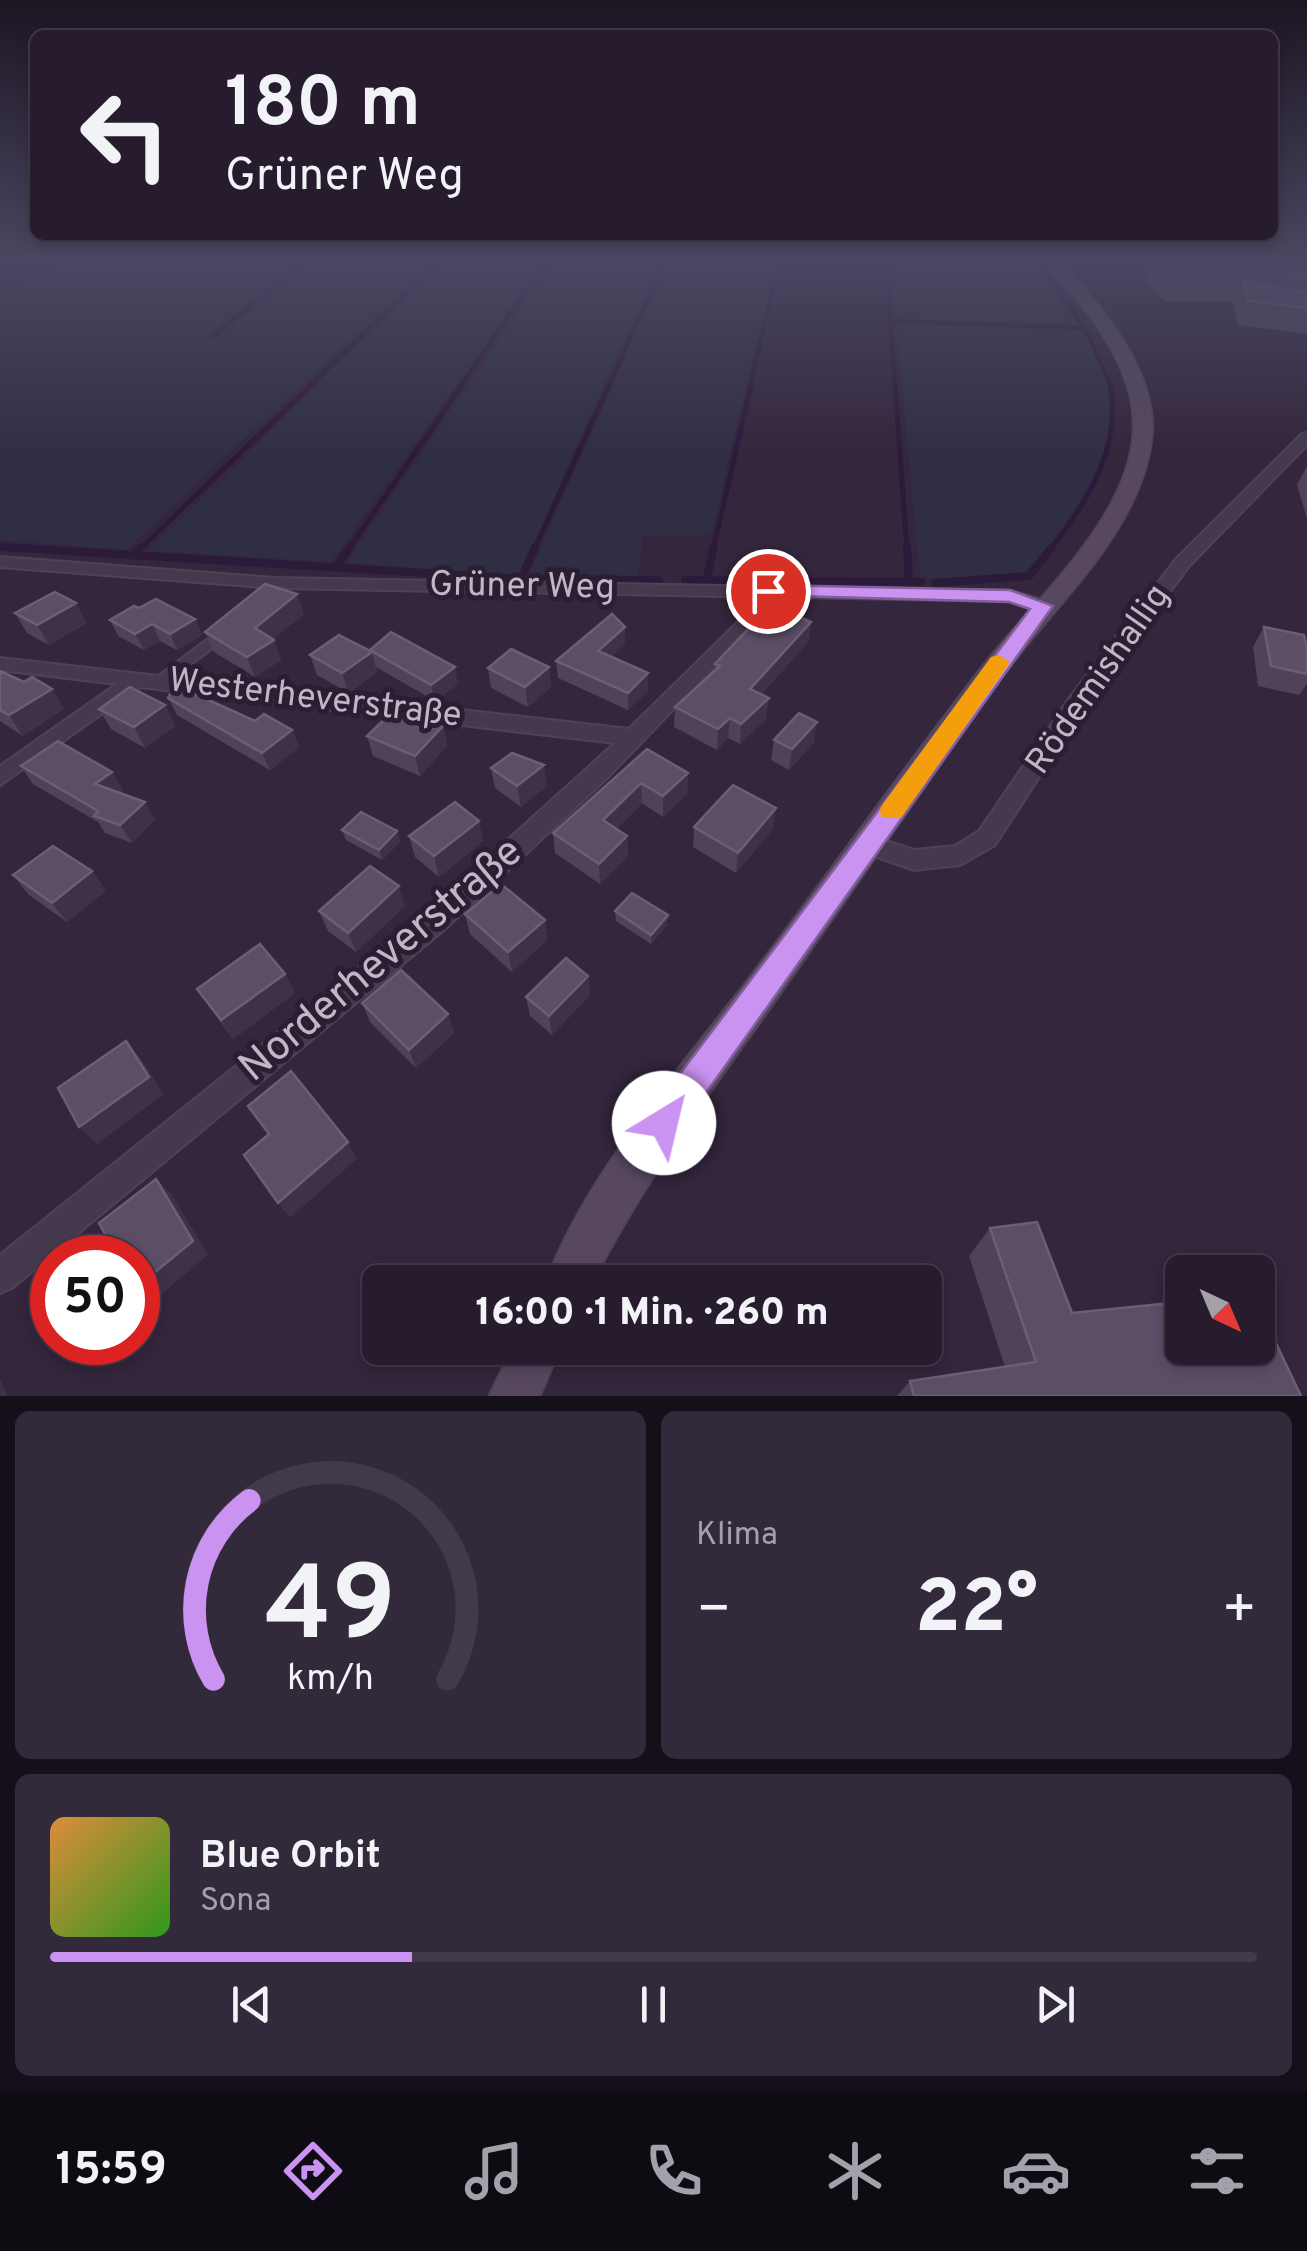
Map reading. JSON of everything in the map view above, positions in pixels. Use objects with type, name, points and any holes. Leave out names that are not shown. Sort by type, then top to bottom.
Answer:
[{"type":"main road","points":[[579,1265],[664,1123],[1043,606],[1111,520],[1133,479],[1144,436],[1142,405],[1128,364],[1100,326]]},
{"type":"main road","points":[[514,1396],[528,1365]]},
{"type":"street","name":"Rödemishallig","points":[[868,844],[914,860],[960,854],[987,838],[1078,700],[1183,562],[1306,439]]},
{"type":"street","name":"Grüner Weg","points":[[0,562],[275,583],[1010,596],[1043,606]]},
{"type":"street","name":"Norderheverstraße","points":[[0,1276],[436,921],[595,776],[746,625]]},
{"type":"street","name":"Westerheverstraße","points":[[0,664],[630,737]]},
{"type":"street","points":[[0,777],[148,680]]},
{"type":"lane","points":[[148,680],[233,626]]},
{"type":"shaded area","points":[[0,326],[220,326],[205,338],[216,338],[231,326],[365,326],[126,550],[0,540]]},
{"type":"shaded area","points":[[377,326],[498,326],[331,562],[148,551]]},
{"type":"shaded area","points":[[509,326],[630,326],[520,575],[346,563]]},
{"type":"shaded area","points":[[639,326],[761,326],[711,535],[643,535],[638,577],[528,576]]},
{"type":"shaded area","points":[[896,326],[1078,329],[1102,368],[1110,397],[1110,426],[1092,481],[1077,507],[1022,577],[920,578]]},
{"type":"building","points":[[265,584],[297,594],[255,628],[274,640],[247,657],[205,632]]},
{"type":"building","points":[[55,592],[76,603],[37,625],[15,613]]},
{"type":"building","points":[[156,599],[195,619],[170,634],[152,624],[135,634],[110,620],[134,606],[139,608]]},
{"type":"building","points":[[771,605],[811,622],[750,689],[769,698],[741,724],[730,718],[718,729],[675,707],[720,666],[715,664]]},
{"type":"building","points":[[612,614],[625,627],[598,651],[648,673],[628,693],[556,661]]},
{"type":"building","points":[[1264,627],[1304,635],[1307,674],[1271,666]]},
{"type":"building","points":[[391,632],[455,667],[431,685],[370,650]]},
{"type":"building","points":[[339,635],[372,652],[342,673],[310,655]]},
{"type":"building","points":[[511,649],[549,667],[525,687],[488,668]]},
{"type":"building","points":[[0,671],[24,682],[32,677],[52,689],[9,715],[0,710]]},
{"type":"building","points":[[175,685],[255,721],[264,714],[292,730],[262,753],[168,698]]},
{"type":"building","points":[[130,687],[165,705],[134,727],[99,709]]},
{"type":"building","points":[[396,708],[443,726],[415,756],[367,736]]},
{"type":"building","points":[[799,713],[817,722],[792,749],[774,740]]},
{"type":"building","points":[[58,741],[112,772],[95,784],[145,802],[120,825],[94,816],[98,811],[21,766]]},
{"type":"building","points":[[647,749],[688,773],[663,796],[641,783],[603,820],[627,836],[599,864],[553,833]]},
{"type":"building","points":[[512,753],[544,765],[517,786],[491,768]]},
{"type":"building","points":[[733,785],[776,808],[738,853],[694,827]]},
{"type":"building","points":[[455,802],[479,821],[434,856],[409,836]]},
{"type":"building","points":[[361,812],[397,831],[379,850],[342,830]]},
{"type":"building","points":[[53,846],[92,871],[52,903],[13,875]]},
{"type":"building","points":[[370,866],[399,886],[348,933],[319,911]]},
{"type":"building","points":[[501,884],[545,920],[508,952],[465,914]]},
{"type":"building","points":[[632,893],[668,915],[651,935],[615,911]]},
{"type":"building","points":[[260,944],[285,974],[221,1020],[197,989]]},
{"type":"building","points":[[566,958],[588,976],[549,1016],[526,997]]},
{"type":"building","points":[[401,970],[448,1014],[409,1050],[362,1003]]},
{"type":"building","points":[[126,1041],[149,1077],[79,1127],[58,1088]]},
{"type":"building","points":[[291,1071],[348,1142],[278,1203],[244,1155],[269,1134],[248,1106]]},
{"type":"building","points":[[156,1179],[193,1241],[160,1268],[160,1235],[106,1235],[99,1223]]},
{"type":"building","points":[[1037,1222],[1072,1313],[1165,1304],[1165,1365],[1275,1365],[1275,1341],[1301,1396],[914,1396],[910,1381],[1036,1362],[990,1228]]},
{"type":"waterway","points":[[213,336],[225,326]]},
{"type":"waterway","points":[[308,387],[372,326]]},
{"type":"waterway","points":[[460,387],[502,326]]},
{"type":"waterway","points":[[608,387],[636,326]]},
{"type":"waterway","points":[[750,387],[764,326]]},
{"type":"waterway","points":[[891,326],[895,387]]},
{"type":"waterway","points":[[1032,326],[1083,328]]},
{"type":"waterway","points":[[1083,326],[1111,387]]},
{"type":"waterway","points":[[139,550],[311,385]]},
{"type":"waterway","points":[[348,550],[462,385]]},
{"type":"waterway","points":[[534,550],[609,385]]},
{"type":"waterway","points":[[713,550],[751,385]]},
{"type":"waterway","points":[[895,385],[907,550]]},
{"type":"waterway","points":[[1050,550],[1099,473],[1111,430],[1110,385]]},
{"type":"waterway","points":[[0,547],[43,550]]},
{"type":"waterway","points":[[3,547],[133,555]]},
{"type":"waterway","points":[[133,555],[141,547]]},
{"type":"waterway","points":[[336,567],[350,547]]},
{"type":"waterway","points":[[521,579],[535,547]]},
{"type":"waterway","points":[[706,580],[714,547]]},
{"type":"waterway","points":[[907,547],[909,582]]},
{"type":"waterway","points":[[935,583],[1029,576],[1052,547]]},
{"type":"waterway","points":[[133,555],[521,579]]},
{"type":"waterway","points":[[521,579],[659,580]]},
{"type":"waterway","points":[[685,580],[706,580]]},
{"type":"waterway","points":[[706,580],[909,582]]},
{"type":"waterway","points":[[909,582],[921,582]]},
{"type":"slow traffic","points":[[892,811],[999,662]]},
{"type":"route","points":[[664,1123],[1043,606],[1010,596],[768,591]]}]
